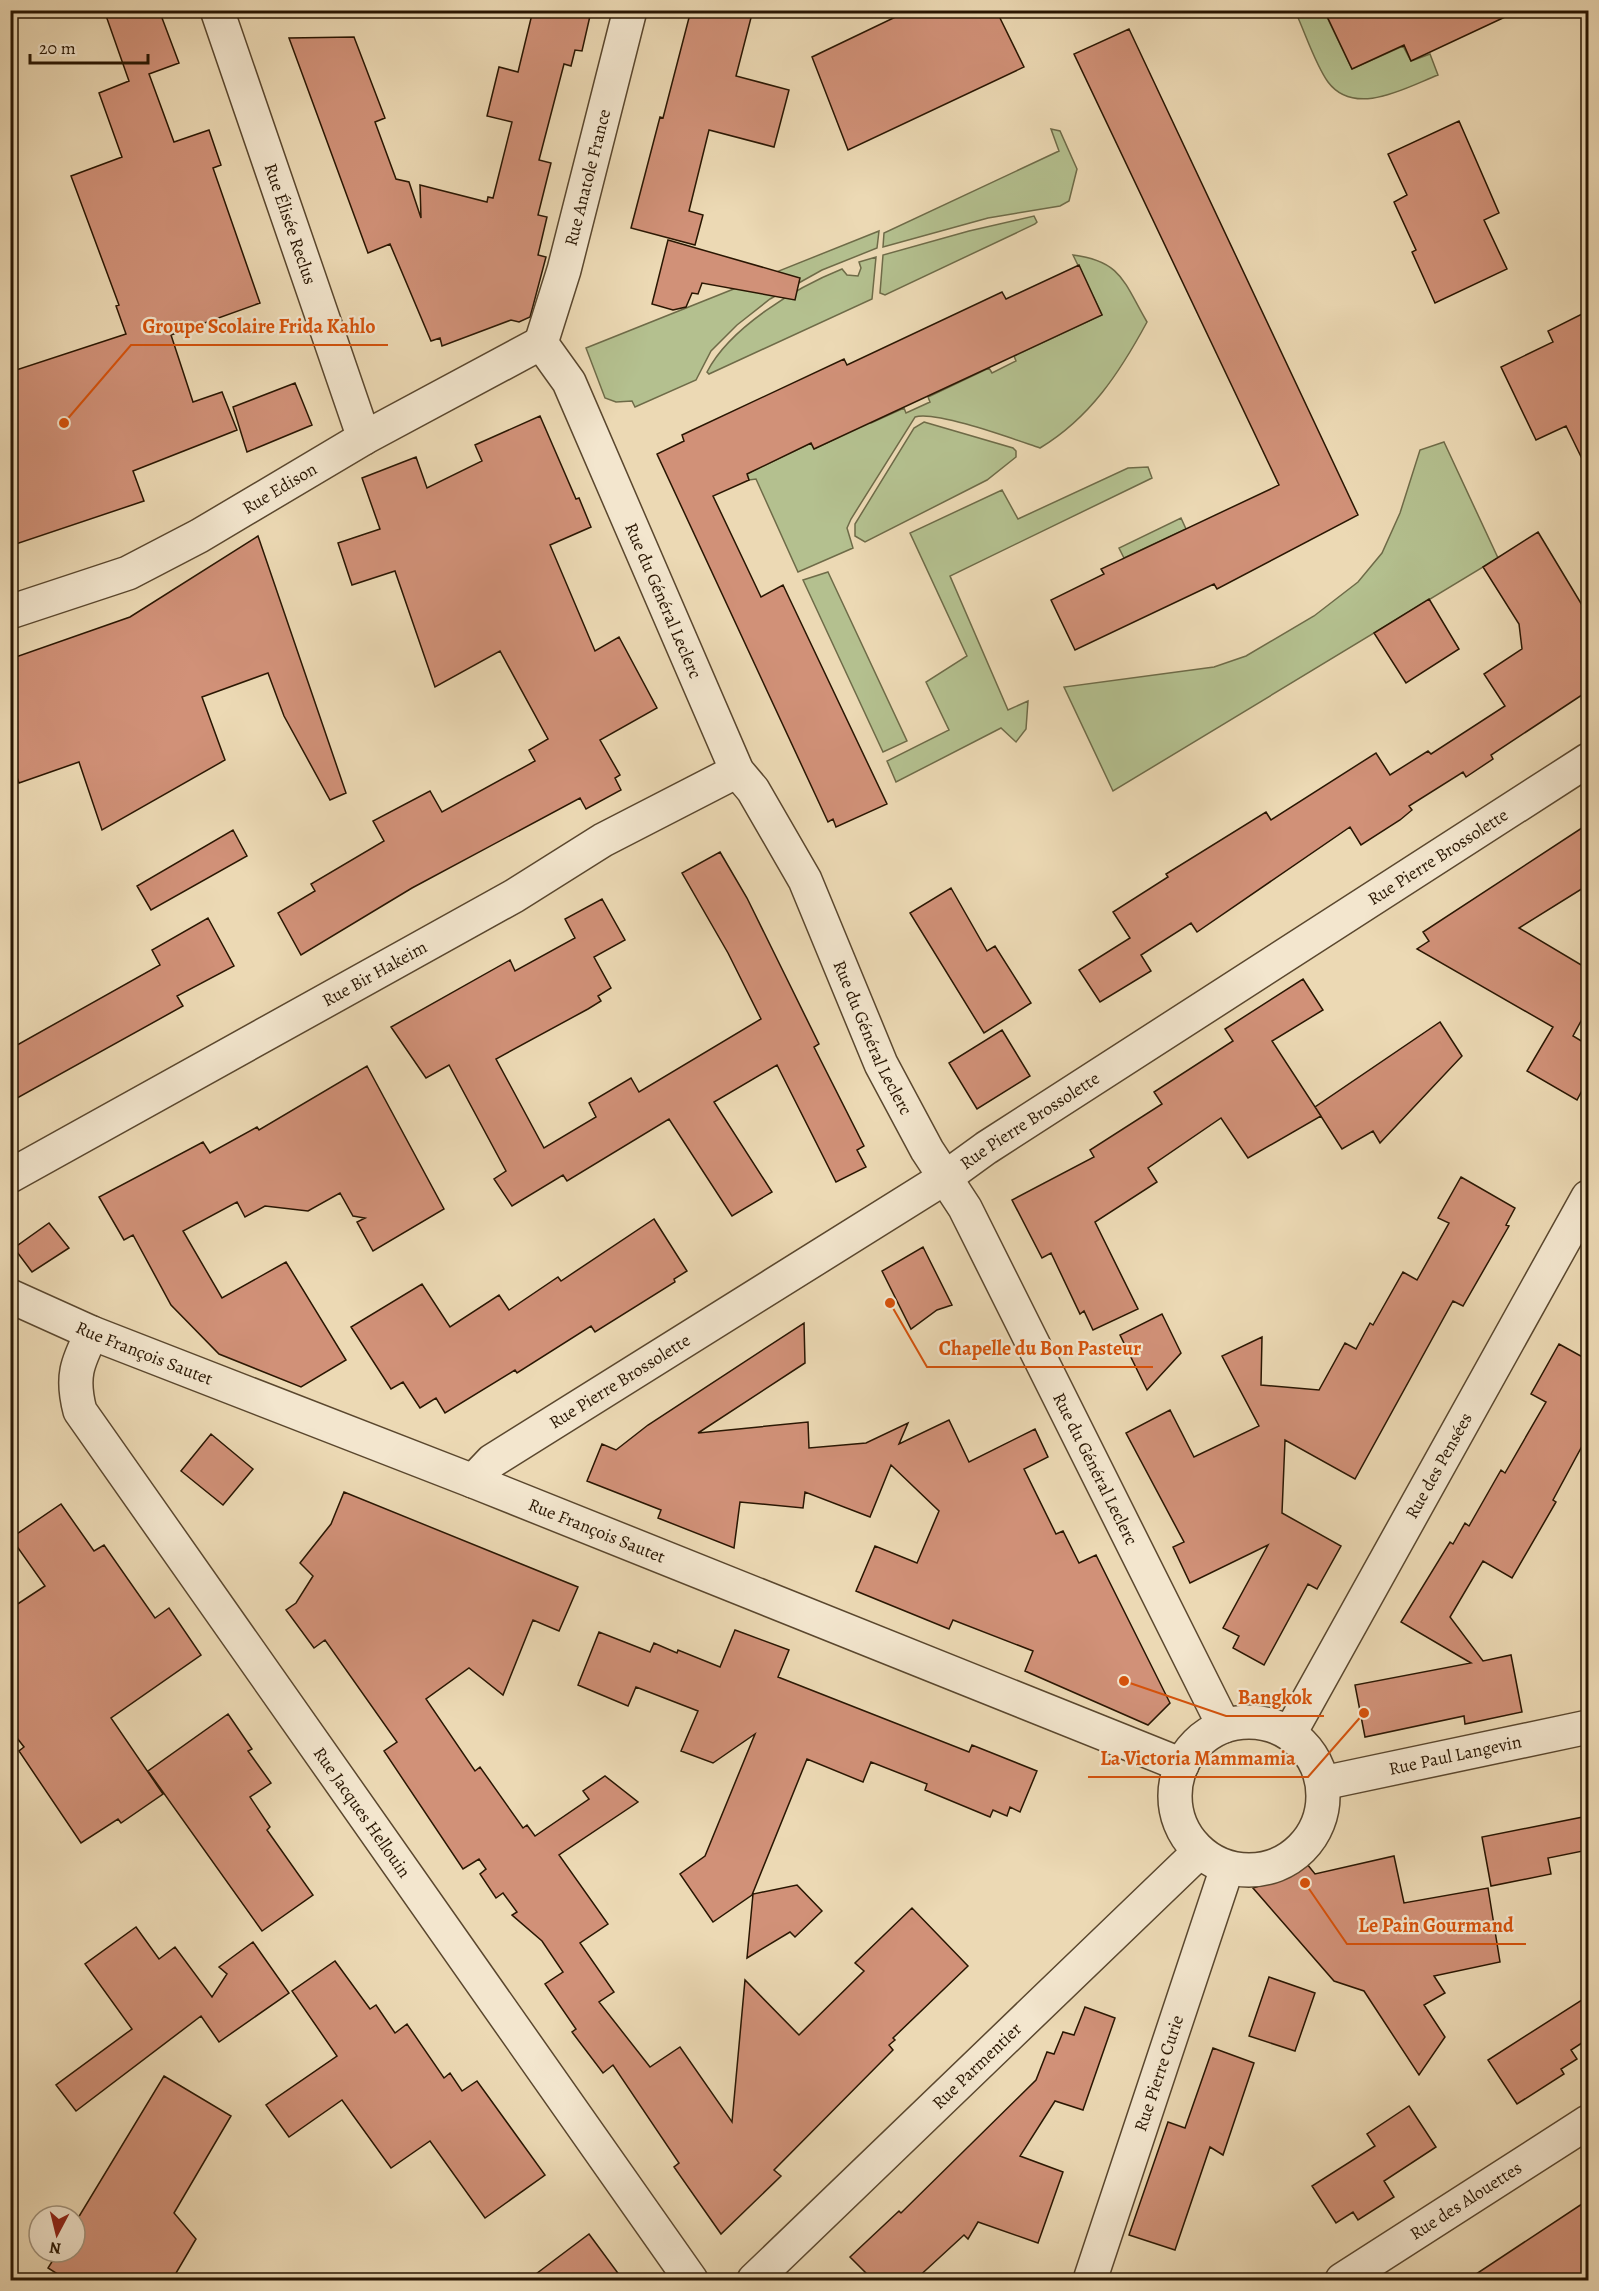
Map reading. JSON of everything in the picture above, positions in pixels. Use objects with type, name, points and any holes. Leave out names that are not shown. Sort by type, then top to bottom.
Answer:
[{"type":"street","name":"Rue Élisée Reclus","points":[[217,10],[364,438]]},
{"type":"street","name":"Rue Anatole France","points":[[541,342],[564,270],[630,10]]},
{"type":"street","name":"Rue Edison","points":[[10,612],[128,573],[199,536],[364,438],[541,342]]},
{"type":"street","name":"Rue du Général Leclerc","points":[[541,342],[569,382],[737,771],[753,790],[804,880],[882,1064],[927,1150],[965,1208],[1224,1726]]},
{"type":"street","name":"Rue Pierre Brossolette","points":[[473,1480],[492,1461],[946,1177],[986,1148],[1588,760]]},
{"type":"street","name":"Rue Bir Hakeim","points":[[10,1176],[514,896],[603,840],[737,771]]},
{"type":"street","name":"Rue des Pensées","points":[[1290,1733],[1588,1197]]},
{"type":"street","name":"Rue François Sautet","points":[[10,1296],[92,1333],[473,1480],[1182,1765]]},
{"type":"street","name":"Rue Jacques Hellouin","points":[[92,1333],[77,1364],[74,1388],[80,1411],[691,2280]]},
{"type":"street","points":[[1246,1722],[1269,1724],[1290,1733],[1311,1755],[1323,1783],[1323,1808],[1315,1832],[1300,1852],[1278,1865],[1253,1871],[1227,1868],[1199,1852],[1184,1833],[1176,1811],[1176,1787],[1182,1765],[1193,1748],[1207,1735],[1224,1726],[1246,1722]]},
{"type":"street","name":"Rue Paul Langevin","points":[[1323,1783],[1588,1727]]},
{"type":"street","name":"Rue Parmentier","points":[[754,2280],[1199,1852]]},
{"type":"street","name":"Rue Pierre Curie","points":[[1090,2280],[1227,1868]]},
{"type":"street","name":"Rue des Alouettes","points":[[1342,2280],[1588,2122]]},
{"type":"green space","points":[[1295,11],[1324,11],[1352,69],[1403,46],[1411,61],[1430,54],[1438,75],[1397,92],[1366,99],[1352,98],[1339,93],[1323,75]]},
{"type":"green space","points":[[1051,129],[1060,131],[1077,169],[1069,201],[1060,206],[988,218],[883,247],[884,233],[1059,151]]},
{"type":"green space","points":[[1034,216],[1037,222],[1035,224],[885,295],[880,293],[883,255]]},
{"type":"green space","points":[[879,231],[877,248],[822,270],[770,299],[737,325],[711,351],[696,380],[635,407],[632,401],[616,402],[605,398],[586,348]]},
{"type":"green space","points":[[1073,255],[1102,263],[1120,276],[1147,322],[1126,359],[1089,408],[1074,423],[1040,448],[957,422],[925,416],[915,417],[851,519],[847,528],[853,548],[798,572],[756,479],[749,480],[747,474],[811,443],[814,449],[839,437],[868,416],[871,423],[904,408],[906,413],[930,402],[928,397],[989,368],[992,373],[1016,361],[1014,356],[1102,315]]},
{"type":"green space","points":[[876,257],[872,299],[709,374],[707,372],[731,339],[766,310],[805,286],[842,269],[847,275],[858,276],[861,268],[859,262]]},
{"type":"green space","points":[[924,422],[1013,448],[1016,451],[1016,457],[987,480],[865,542],[855,536],[855,524],[914,428]]},
{"type":"green space","points":[[1444,442],[1498,558],[1113,791],[1064,687],[1214,667],[1246,656],[1314,616],[1358,582],[1382,553],[1400,513],[1420,450]]},
{"type":"green space","points":[[1148,467],[1152,478],[950,576],[1008,710],[1028,701],[1026,729],[1016,742],[1001,728],[896,782],[887,761],[949,730],[926,682],[967,656],[910,533],[1002,490],[1018,519],[1128,468]]},
{"type":"green space","points":[[1181,518],[1186,529],[1124,558],[1119,548]]},
{"type":"green space","points":[[828,572],[907,741],[883,752],[803,580]]},
{"type":"building","points":[[104,10],[159,10],[179,63],[149,74],[174,142],[209,130],[221,165],[213,168],[260,303],[171,335],[193,402],[222,392],[237,430],[133,471],[144,501],[10,546],[10,372],[126,334],[116,306],[119,305],[71,176],[122,157],[99,93],[129,81]]},
{"type":"building","points":[[533,10],[569,10],[590,16],[582,51],[575,50],[571,66],[564,64],[539,160],[551,163],[538,215],[547,217],[538,255],[546,257],[533,306],[530,317],[519,322],[511,320],[442,346],[440,338],[431,341],[390,244],[368,253],[289,38],[354,37],[385,118],[375,122],[396,179],[409,182],[421,218],[420,185],[487,202],[488,197],[493,198],[512,122],[487,116],[499,67],[518,72]]},
{"type":"building","points":[[691,10],[753,10],[736,76],[789,90],[774,147],[709,130],[689,211],[703,215],[695,245],[631,228]]},
{"type":"building","points":[[910,10],[996,10],[1024,67],[848,150],[812,57]]},
{"type":"building","points":[[1324,10],[1520,10],[1411,61],[1404,45],[1352,69]]},
{"type":"building","points":[[1129,29],[1358,515],[1217,589],[1214,584],[1075,650],[1051,600],[1104,574],[1101,569],[1279,485],[1074,54]]},
{"type":"building","points":[[1459,121],[1499,213],[1484,220],[1507,269],[1435,303],[1412,252],[1416,250],[1394,202],[1407,195],[1388,154]]},
{"type":"building","points":[[668,240],[800,278],[795,300],[702,283],[698,294],[692,293],[686,307],[673,310],[652,304]]},
{"type":"building","points":[[1079,265],[1102,315],[814,449],[811,443],[747,474],[749,480],[713,496],[761,597],[783,585],[887,804],[836,827],[833,819],[828,822],[657,454],[684,441],[682,435],[844,359],[847,365],[1002,292],[1006,299]]},
{"type":"building","points":[[1588,311],[1588,471],[1566,426],[1536,440],[1501,367],[1553,342],[1548,331]]},
{"type":"building","points":[[295,383],[312,425],[247,452],[233,407]]},
{"type":"building","points":[[540,416],[576,499],[579,498],[591,527],[550,545],[595,651],[619,637],[657,708],[600,740],[620,775],[615,778],[621,790],[586,809],[580,798],[412,888],[301,955],[278,913],[315,891],[311,884],[384,841],[373,821],[430,791],[442,812],[535,761],[529,750],[548,739],[500,651],[435,687],[395,571],[352,585],[338,543],[380,529],[362,478],[416,457],[427,488],[482,461],[475,445]]},
{"type":"building","points":[[1538,532],[1588,615],[1588,691],[1491,755],[1493,759],[1466,777],[1463,772],[1409,806],[1412,810],[1400,820],[1361,845],[1350,827],[1197,932],[1191,923],[1141,955],[1151,971],[1100,1002],[1079,970],[1130,938],[1113,912],[1168,877],[1166,874],[1266,812],[1271,820],[1376,753],[1390,775],[1428,751],[1431,754],[1505,706],[1484,674],[1522,649],[1519,624],[1483,567]]},
{"type":"building","points":[[258,536],[346,793],[330,800],[284,716],[268,673],[202,697],[225,760],[102,830],[79,762],[19,783],[10,757],[10,659],[130,617]]},
{"type":"building","points":[[1429,599],[1459,649],[1406,683],[1374,633]]},
{"type":"building","points":[[1588,824],[1588,885],[1519,928],[1588,969],[1588,1008],[1573,1036],[1588,1045],[1588,1079],[1577,1100],[1527,1071],[1553,1027],[1417,949],[1429,941],[1423,932]]},
{"type":"building","points":[[233,830],[247,856],[151,910],[137,886]]},
{"type":"building","points":[[720,852],[747,898],[819,1044],[814,1047],[864,1146],[857,1150],[866,1167],[836,1182],[777,1065],[714,1102],[772,1192],[732,1216],[669,1119],[567,1181],[563,1175],[512,1206],[494,1179],[506,1171],[449,1065],[426,1078],[391,1027],[510,960],[515,971],[575,938],[565,919],[602,899],[625,940],[594,957],[611,988],[598,996],[601,1001],[496,1059],[544,1148],[596,1117],[589,1103],[631,1078],[639,1092],[761,1019],[728,953],[682,873]]},
{"type":"building","points":[[951,888],[987,951],[995,946],[1031,1003],[984,1033],[910,913]]},
{"type":"building","points":[[208,918],[234,966],[177,996],[183,1006],[10,1102],[10,1049],[160,965],[152,950]]},
{"type":"building","points":[[1303,979],[1323,1010],[1272,1041],[1321,1116],[1248,1158],[1221,1118],[1148,1168],[1157,1182],[1095,1222],[1138,1309],[1093,1330],[1084,1311],[1080,1314],[1051,1253],[1042,1258],[1012,1200],[1094,1157],[1090,1150],[1162,1104],[1154,1092],[1233,1041],[1225,1029]]},
{"type":"building","points":[[1440,1022],[1462,1056],[1380,1143],[1373,1131],[1342,1149],[1315,1107]]},
{"type":"building","points":[[1002,1030],[1030,1076],[977,1109],[949,1063]]},
{"type":"building","points":[[367,1066],[444,1209],[373,1251],[357,1222],[365,1218],[353,1216],[340,1193],[308,1211],[265,1206],[245,1217],[237,1202],[183,1231],[222,1298],[286,1262],[346,1360],[301,1387],[219,1354],[171,1305],[133,1235],[124,1240],[99,1197],[203,1142],[210,1153],[257,1127],[259,1130]]},
{"type":"building","points":[[1461,1177],[1515,1208],[1506,1225],[1509,1226],[1463,1306],[1453,1301],[1355,1479],[1285,1440],[1282,1513],[1341,1546],[1317,1589],[1308,1584],[1264,1665],[1233,1648],[1239,1636],[1223,1628],[1268,1545],[1190,1583],[1173,1547],[1184,1542],[1126,1433],[1170,1410],[1194,1457],[1259,1426],[1222,1356],[1262,1337],[1261,1385],[1319,1390],[1345,1343],[1356,1349],[1370,1323],[1373,1325],[1403,1272],[1417,1280],[1449,1223],[1438,1218]]},
{"type":"building","points":[[654,1219],[687,1271],[674,1279],[675,1282],[595,1332],[591,1326],[517,1373],[515,1370],[445,1413],[436,1398],[420,1408],[403,1382],[391,1389],[351,1327],[422,1284],[450,1327],[499,1295],[509,1310],[558,1277],[561,1281]]},
{"type":"building","points":[[49,1223],[69,1248],[32,1272],[14,1248]]},
{"type":"building","points":[[923,1247],[952,1305],[937,1310],[911,1329],[882,1271]]},
{"type":"building","points":[[1162,1314],[1181,1353],[1147,1390],[1120,1335]]},
{"type":"building","points":[[804,1323],[805,1363],[698,1433],[808,1422],[809,1448],[866,1443],[908,1423],[899,1444],[949,1420],[969,1462],[1035,1429],[1048,1457],[1024,1469],[1056,1534],[1063,1531],[1079,1563],[1096,1555],[1170,1703],[1148,1725],[1025,1671],[1033,1651],[953,1620],[949,1629],[856,1591],[875,1546],[917,1563],[939,1511],[891,1465],[870,1517],[805,1492],[803,1508],[740,1502],[734,1548],[658,1518],[661,1510],[587,1481],[602,1444],[616,1450],[648,1425]]},
{"type":"building","points":[[1559,1344],[1588,1360],[1588,1435],[1553,1500],[1556,1502],[1512,1578],[1483,1561],[1450,1617],[1483,1661],[1511,1655],[1522,1712],[1465,1724],[1464,1716],[1365,1737],[1355,1685],[1471,1663],[1401,1622],[1450,1542],[1453,1544],[1465,1523],[1469,1526],[1501,1470],[1505,1473],[1546,1402],[1531,1394]]},
{"type":"building","points":[[211,1434],[253,1469],[223,1505],[181,1471]]},
{"type":"building","points":[[344,1492],[578,1587],[559,1631],[533,1620],[503,1695],[469,1668],[426,1699],[475,1771],[480,1767],[523,1828],[527,1825],[535,1836],[589,1799],[583,1791],[605,1776],[638,1802],[559,1855],[608,1924],[580,1943],[614,1992],[599,2002],[650,2067],[680,2047],[732,2122],[745,1980],[799,2035],[864,1971],[855,1963],[912,1908],[968,1966],[893,2038],[895,2040],[889,2045],[893,2050],[774,2170],[781,2176],[721,2234],[674,2167],[679,2163],[613,2065],[603,2073],[572,2032],[576,2029],[545,1984],[563,1972],[542,1941],[512,1915],[517,1912],[503,1893],[496,1898],[480,1874],[486,1869],[479,1859],[463,1869],[384,1751],[397,1742],[325,1640],[314,1648],[286,1610],[296,1603],[313,1576],[300,1563],[331,1524]]},
{"type":"building","points":[[61,1504],[94,1551],[104,1545],[155,1618],[169,1608],[201,1655],[111,1718],[163,1794],[121,1823],[118,1819],[81,1843],[19,1751],[24,1747],[10,1729],[10,1609],[45,1586],[11,1538]]},
{"type":"building","points":[[735,1630],[789,1650],[778,1677],[969,1752],[972,1745],[1037,1771],[1020,1812],[1010,1807],[1007,1816],[993,1810],[990,1817],[925,1790],[927,1784],[871,1762],[863,1782],[807,1759],[752,1895],[713,1922],[680,1874],[705,1856],[755,1734],[713,1763],[681,1751],[698,1711],[636,1687],[628,1706],[578,1685],[599,1632],[650,1652],[654,1643],[720,1667]]},
{"type":"building","points":[[228,1714],[252,1749],[248,1751],[271,1783],[250,1797],[270,1827],[267,1830],[313,1895],[262,1931],[148,1771]]},
{"type":"building","points":[[1588,1816],[1588,1850],[1548,1858],[1551,1874],[1491,1886],[1482,1837]]},
{"type":"building","points":[[1394,1856],[1404,1903],[1488,1888],[1500,1962],[1434,1976],[1445,1993],[1424,2005],[1445,2037],[1419,2075],[1364,1991],[1334,1981],[1253,1888],[1285,1878],[1307,1864],[1315,1874]]},
{"type":"building","points":[[797,1885],[822,1911],[795,1937],[790,1932],[747,1958],[753,1894]]},
{"type":"building","points":[[136,1927],[159,1959],[175,1947],[212,1997],[227,1974],[219,1967],[253,1942],[289,1993],[219,2042],[201,2016],[76,2111],[56,2085],[132,2029],[85,1964]]},
{"type":"building","points":[[335,1961],[370,2009],[376,2005],[395,2033],[407,2024],[444,2078],[450,2073],[462,2091],[477,2081],[545,2175],[485,2218],[430,2141],[391,2168],[342,2100],[289,2137],[266,2105],[337,2056],[292,1991]]},
{"type":"building","points":[[1269,1977],[1315,1993],[1295,2051],[1249,2036]]},
{"type":"building","points":[[1588,1996],[1588,2039],[1571,2050],[1577,2059],[1561,2069],[1564,2074],[1517,2104],[1488,2060]]},
{"type":"building","points":[[1085,2007],[1115,2018],[1083,2110],[1055,2101],[1020,2156],[1063,2172],[1038,2243],[978,2222],[968,2239],[964,2235],[915,2280],[873,2280],[850,2257],[899,2211],[901,2213],[1036,2080],[1047,2052],[1054,2054],[1063,2032],[1074,2035]]},
{"type":"building","points":[[1213,2048],[1254,2063],[1223,2155],[1210,2147],[1175,2250],[1129,2235],[1168,2122],[1185,2128]]},
{"type":"building","points":[[164,2076],[231,2116],[174,2213],[196,2239],[172,2280],[67,2280],[48,2268],[50,2264],[87,2264],[87,2204]]},
{"type":"building","points":[[1409,2106],[1436,2147],[1384,2181],[1394,2197],[1358,2220],[1353,2212],[1336,2223],[1312,2186],[1375,2146],[1367,2134]]},
{"type":"building","points":[[1588,2200],[1588,2280],[1467,2280]]},
{"type":"building","points":[[589,2234],[623,2280],[528,2280]]},
{"type":"place","name":"Groupe Scolaire Frida Kahlo","points":[[64,423]]},
{"type":"place","name":"Chapelle du Bon Pasteur","points":[[890,1303]]},
{"type":"place","name":"Bangkok","points":[[1124,1681]]},
{"type":"place","name":"La Victoria Mammamia","points":[[1364,1713]]},
{"type":"place","name":"Le Pain Gourmand","points":[[1305,1883]]}]
